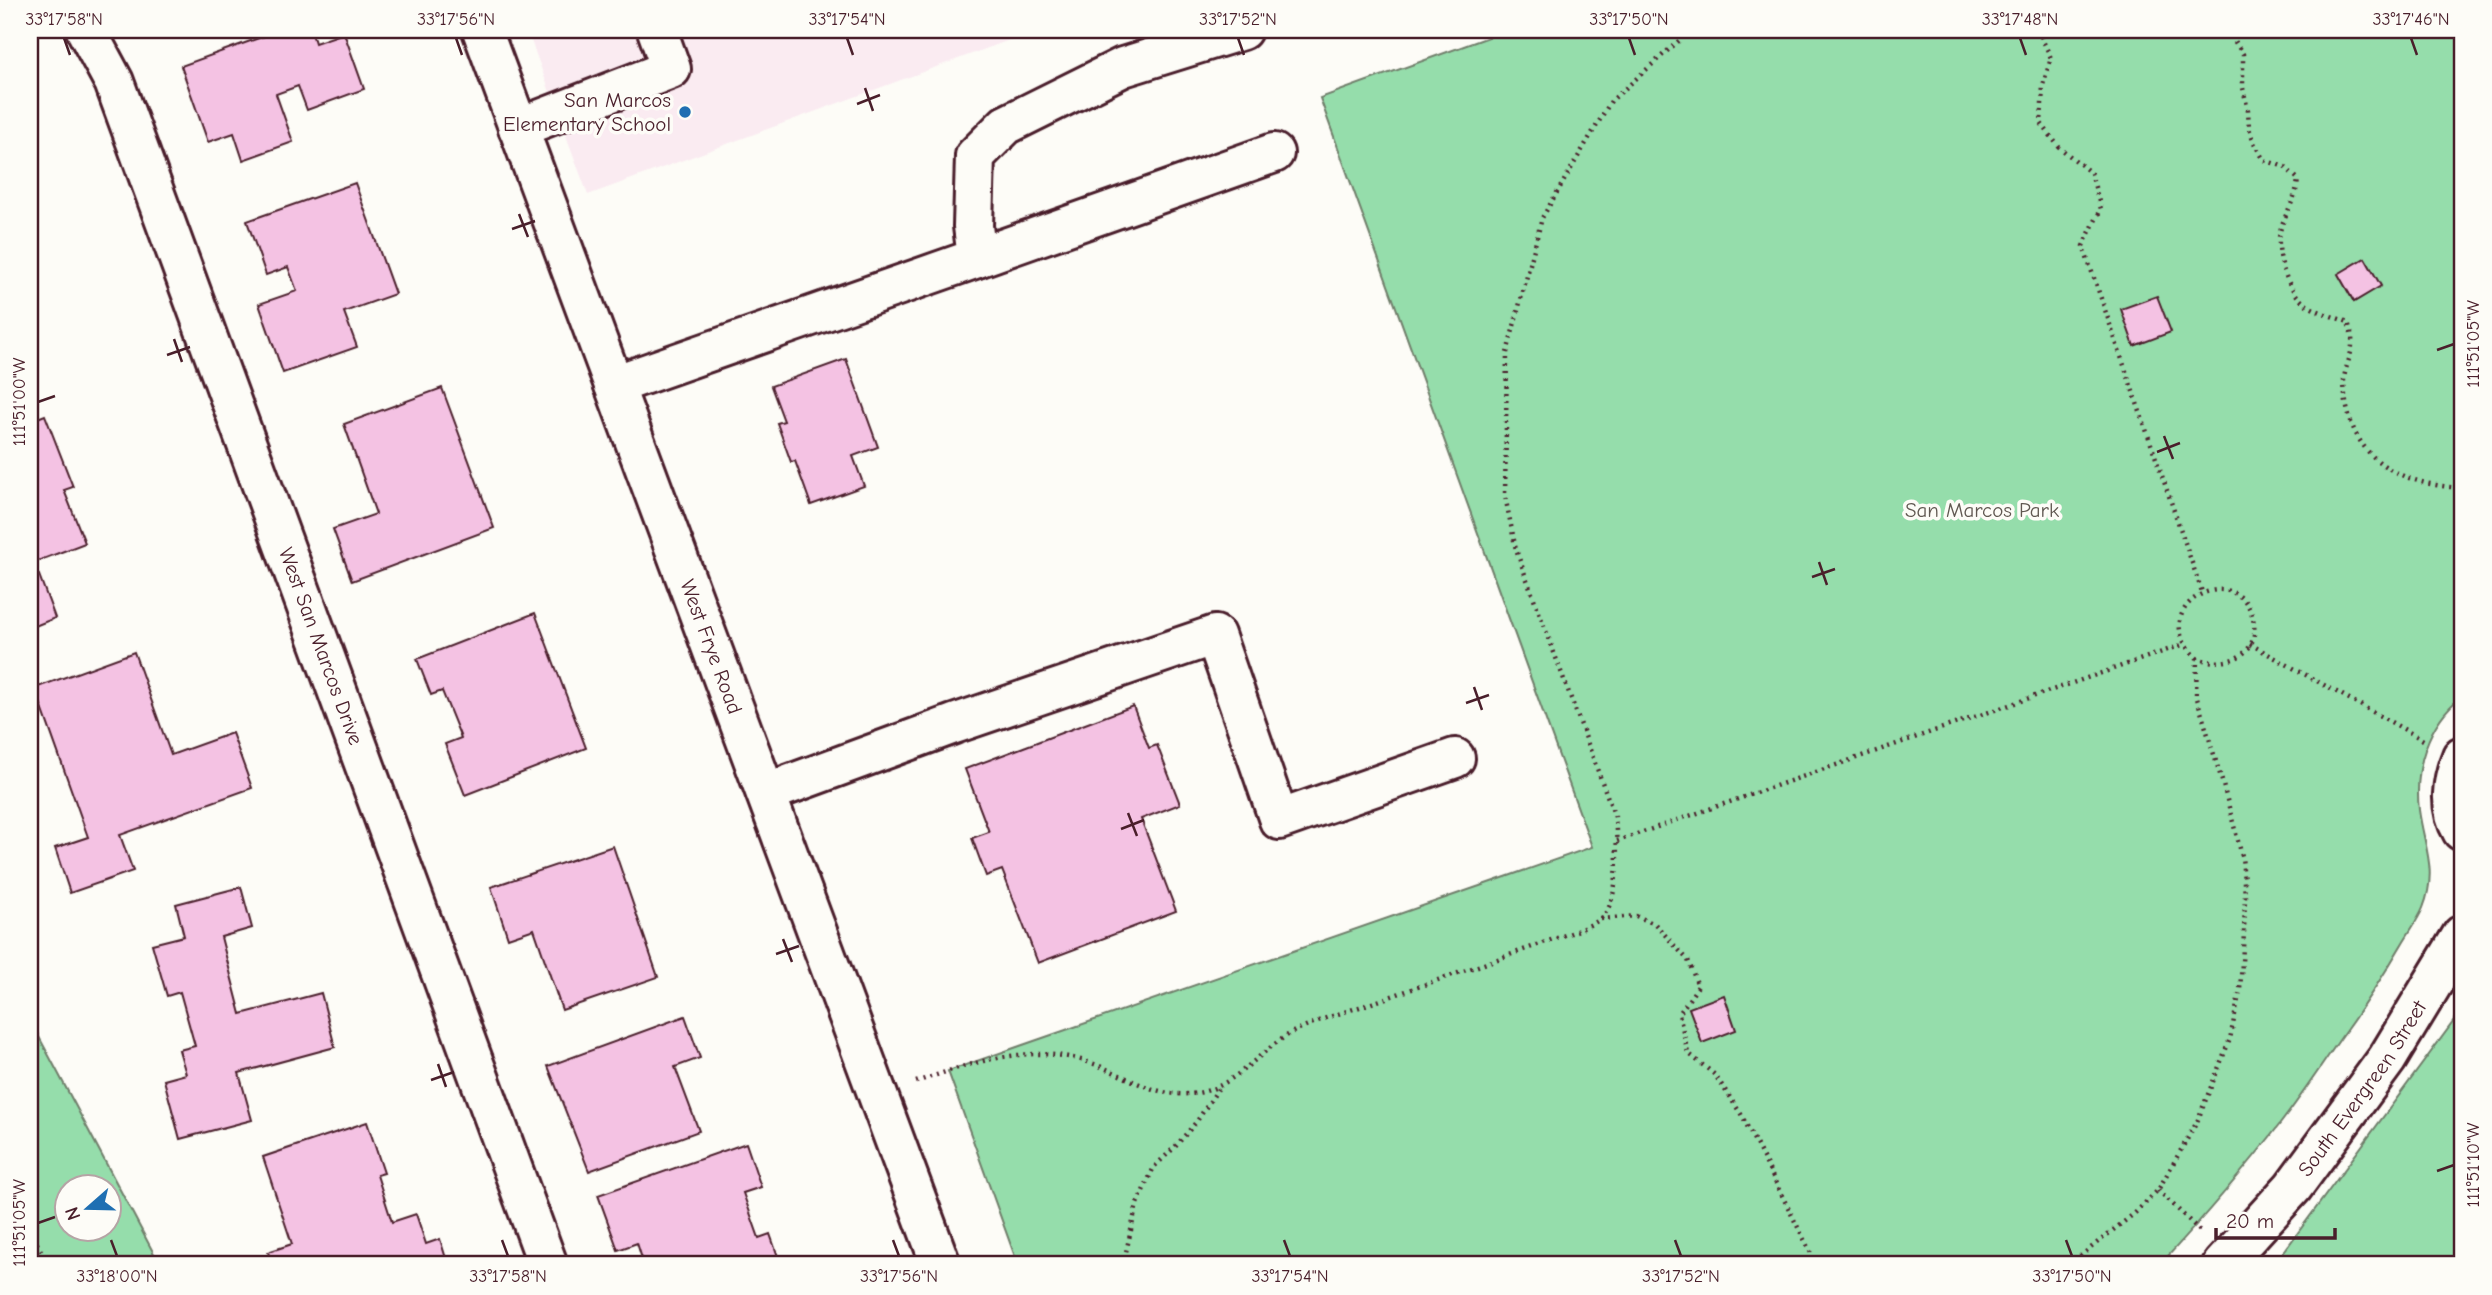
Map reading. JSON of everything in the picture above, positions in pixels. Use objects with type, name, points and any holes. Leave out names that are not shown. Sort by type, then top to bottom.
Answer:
[{"type":"street","name":"West San Marcos Drive","points":[[86,30],[114,82],[548,1265]]},
{"type":"street","name":"West Frye Road","points":[[482,30],[942,1265]]},
{"type":"street","points":[[518,128],[671,69],[657,30]]},
{"type":"street","points":[[977,258],[973,226],[975,156],[1006,125],[1123,67],[1242,30]]},
{"type":"street","points":[[614,385],[1274,153]]},
{"type":"street","points":[[766,793],[954,724],[1215,635],[1279,820],[1455,758]]},
{"type":"street","points":[[2445,749],[2455,771],[2452,798],[2462,831]]},
{"type":"street","name":"South Evergreen Street","points":[[2225,1262],[2293,1187],[2387,1059],[2462,935]]},
{"type":"path","points":[[1601,919],[1614,894],[1617,841],[1615,817],[1516,550],[1505,496],[1507,353],[1542,218],[1611,101],[1691,30]]},
{"type":"path","points":[[2038,30],[2051,58],[2043,85],[2041,124],[2059,148],[2091,173],[2101,209],[2083,246],[2202,592]]},
{"type":"path","points":[[2227,30],[2243,54],[2243,88],[2249,128],[2255,145],[2264,160],[2285,167],[2298,179],[2297,195],[2280,233],[2280,256],[2291,287],[2305,304],[2348,323],[2353,343],[2344,379],[2348,412],[2360,441],[2378,463],[2409,479],[2462,488]]},
{"type":"path","points":[[2217,589],[2232,592],[2245,601],[2252,614],[2254,630],[2250,644],[2240,656],[2226,663],[2211,663],[2197,658],[2185,644],[2180,622],[2184,609],[2202,592],[2217,589]]},
{"type":"path","points":[[1617,841],[2185,644]]},
{"type":"path","points":[[2250,644],[2445,749]]},
{"type":"path","points":[[2069,1265],[2135,1213],[2158,1190],[2197,1122],[2230,1039],[2240,990],[2244,934],[2242,856],[2196,695],[2197,658]]},
{"type":"path","points":[[1123,1265],[1136,1204],[1154,1167],[1175,1147],[1218,1088],[1297,1030],[1579,930],[1601,919],[1636,916],[1655,924],[1688,960],[1698,986],[1679,1014],[1688,1053],[1715,1075],[1741,1114],[1816,1265]]},
{"type":"path","points":[[878,1095],[997,1057],[1032,1053],[1066,1056],[1092,1063],[1140,1086],[1172,1094],[1195,1094],[1218,1088]]},
{"type":"path","points":[[2158,1190],[2225,1262]]},
{"type":"path","points":[[30,1231],[49,1265]]},
{"type":"shaded area","name":"San Marcos Elementary School","points":[[527,30],[1037,30],[588,195]]},
{"type":"green space","name":"San Marcos Park","points":[[1508,30],[2462,30],[2462,696],[2440,719],[2421,762],[2418,794],[2430,870],[2427,894],[2419,917],[2362,1008],[2298,1100],[2206,1214],[2160,1265],[1018,1265],[948,1071],[1592,847],[1320,98]]},
{"type":"green space","points":[[2462,1010],[2462,1265],[2274,1265]]},
{"type":"green space","points":[[30,1020],[111,1172],[52,1172],[52,1242],[122,1242],[122,1193],[160,1265],[30,1265]]},
{"type":"building","points":[[281,30],[311,30],[315,43],[344,33],[364,89],[307,110],[298,86],[276,94],[293,142],[243,160],[234,133],[208,142],[181,66]]},
{"type":"building","points":[[355,183],[395,294],[344,312],[357,347],[283,373],[259,304],[297,291],[288,267],[266,275],[247,221]]},
{"type":"building","points":[[2365,258],[2381,286],[2354,302],[2338,274]]},
{"type":"building","points":[[2157,296],[2171,332],[2134,346],[2121,309]]},
{"type":"building","points":[[846,359],[878,447],[853,456],[864,486],[811,505],[777,423],[784,421],[771,386]]},
{"type":"building","points":[[442,388],[494,528],[352,581],[333,529],[376,514],[344,424]]},
{"type":"building","points":[[45,415],[73,487],[64,490],[85,543],[30,564],[30,421]]},
{"type":"building","points":[[39,575],[55,618],[30,628],[30,578]]},
{"type":"building","points":[[535,613],[586,748],[465,795],[445,744],[461,738],[442,691],[431,695],[417,659]]},
{"type":"building","points":[[134,652],[171,755],[232,733],[252,788],[120,835],[133,871],[70,893],[55,848],[88,837],[35,688]]},
{"type":"building","points":[[1133,706],[1149,748],[1157,745],[1180,804],[1141,819],[1176,911],[1038,963],[1002,870],[986,876],[972,838],[989,832],[965,769]]},
{"type":"building","points":[[613,846],[658,977],[562,1010],[534,929],[508,938],[491,887]]},
{"type":"building","points":[[241,887],[252,928],[221,937],[241,1014],[321,993],[335,1047],[239,1073],[252,1120],[180,1139],[164,1080],[186,1074],[179,1050],[195,1046],[180,992],[167,996],[152,944],[184,936],[176,904]]},
{"type":"building","points":[[1724,995],[1736,1030],[1702,1043],[1689,1008]]},
{"type":"building","points":[[685,1016],[700,1058],[675,1067],[699,1131],[589,1171],[548,1066]]},
{"type":"building","points":[[367,1122],[384,1173],[377,1175],[392,1222],[416,1214],[426,1244],[440,1239],[448,1265],[272,1265],[268,1252],[292,1244],[263,1157]]},
{"type":"building","points":[[746,1143],[761,1187],[743,1193],[759,1238],[770,1234],[781,1265],[644,1265],[637,1243],[618,1250],[598,1195]]},
{"type":"place","name":"San Marcos Elementary School","points":[[685,112]]}]
